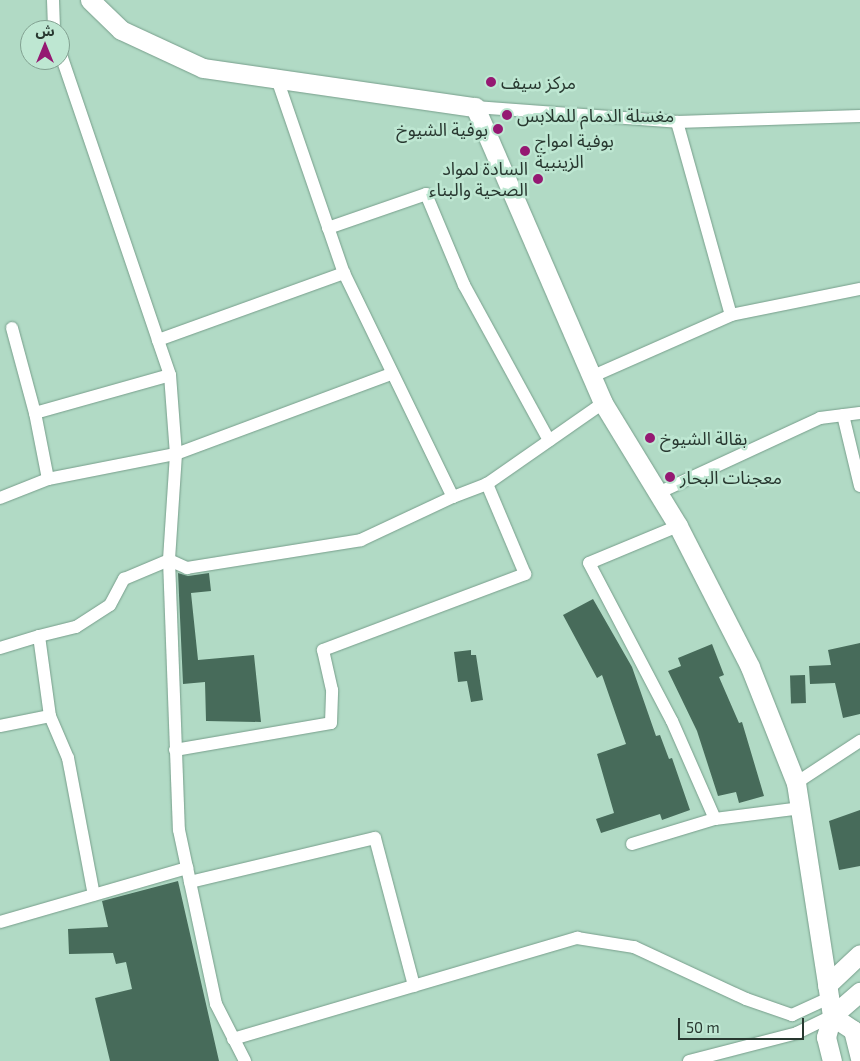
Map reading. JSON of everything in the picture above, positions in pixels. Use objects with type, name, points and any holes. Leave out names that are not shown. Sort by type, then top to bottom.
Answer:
[{"type":"street","points":[[53,0],[54,20]]},
{"type":"street","points":[[90,0],[121,30],[203,68],[276,76],[475,107],[676,122],[860,116]]},
{"type":"street","points":[[66,70],[170,375],[176,454],[169,560],[179,830],[216,1004],[245,1061]]},
{"type":"street","points":[[276,76],[344,272],[391,374],[453,497]]},
{"type":"street","points":[[475,107],[593,376],[603,403],[678,526],[750,667],[796,783],[829,1000],[826,1037],[832,1061]]},
{"type":"street","points":[[676,122],[731,316]]},
{"type":"street","points":[[328,228],[426,194],[464,285],[549,440]]},
{"type":"street","points":[[158,340],[344,272]]},
{"type":"street","points":[[593,376],[731,316],[860,289]]},
{"type":"street","points":[[12,328],[35,412],[48,479]]},
{"type":"street","points":[[0,498],[48,479],[176,454],[391,374]]},
{"type":"street","points":[[35,412],[170,375]]},
{"type":"street","points":[[0,648],[76,627],[110,605],[124,578],[169,560],[187,568],[361,540],[453,497],[487,484],[603,403]]},
{"type":"street","points":[[658,493],[820,418],[860,413]]},
{"type":"street","points":[[844,415],[860,486]]},
{"type":"street","points":[[175,750],[331,723],[332,690],[323,650],[525,574],[487,484]]},
{"type":"street","points":[[678,526],[589,563],[672,721],[715,819]]},
{"type":"street","points":[[39,636],[50,716],[68,758],[94,895]]},
{"type":"street","points":[[0,726],[50,716]]},
{"type":"street","points":[[796,783],[860,741]]},
{"type":"street","points":[[632,844],[715,819],[801,808]]},
{"type":"street","points":[[190,882],[375,838],[414,986]]},
{"type":"street","points":[[0,922],[188,868]]},
{"type":"street","points":[[233,1039],[577,938],[634,947],[746,999],[792,1015],[829,1000],[860,992]]},
{"type":"street","points":[[689,1061],[797,1033],[829,1000],[860,954]]},
{"type":"street","points":[[829,1000],[853,1030],[860,1058]]},
{"type":"building","points":[[178,573],[188,576],[209,573],[211,591],[191,593],[198,660],[254,655],[261,722],[206,721],[205,682],[183,684]]},
{"type":"building","points":[[593,599],[632,667],[656,736],[660,735],[669,759],[672,758],[690,810],[662,820],[660,814],[601,833],[596,819],[614,813],[597,754],[626,744],[602,675],[597,678],[563,615]]},
{"type":"building","points":[[860,643],[860,714],[843,718],[835,683],[810,684],[809,666],[831,665],[828,650]]},
{"type":"building","points":[[712,644],[724,675],[719,677],[739,723],[742,722],[764,796],[739,803],[736,792],[718,796],[697,731],[668,671],[681,666],[678,658]]},
{"type":"building","points":[[471,650],[471,655],[476,655],[483,700],[471,702],[467,681],[458,682],[454,652]]},
{"type":"building","points":[[805,675],[806,703],[791,704],[790,676]]},
{"type":"building","points":[[860,810],[860,866],[839,870],[829,821]]},
{"type":"building","points":[[178,881],[219,1061],[110,1061],[95,998],[132,989],[126,962],[116,964],[113,953],[69,954],[68,929],[108,927],[102,901]]},
{"type":"place","name":"مركز سيف","points":[[491,82]]},
{"type":"place","name":"مغسلة الدمام للملابس","points":[[507,115]]},
{"type":"place","name":"بوفية الشيوخ","points":[[498,129]]},
{"type":"place","name":"بوفية امواج الزينبية","points":[[525,151]]},
{"type":"place","name":"السادة لمواد الصحية والبناء","points":[[538,179]]},
{"type":"place","name":"بقالة الشيوخ","points":[[650,438]]},
{"type":"place","name":"معجنات البحار","points":[[670,477]]}]
